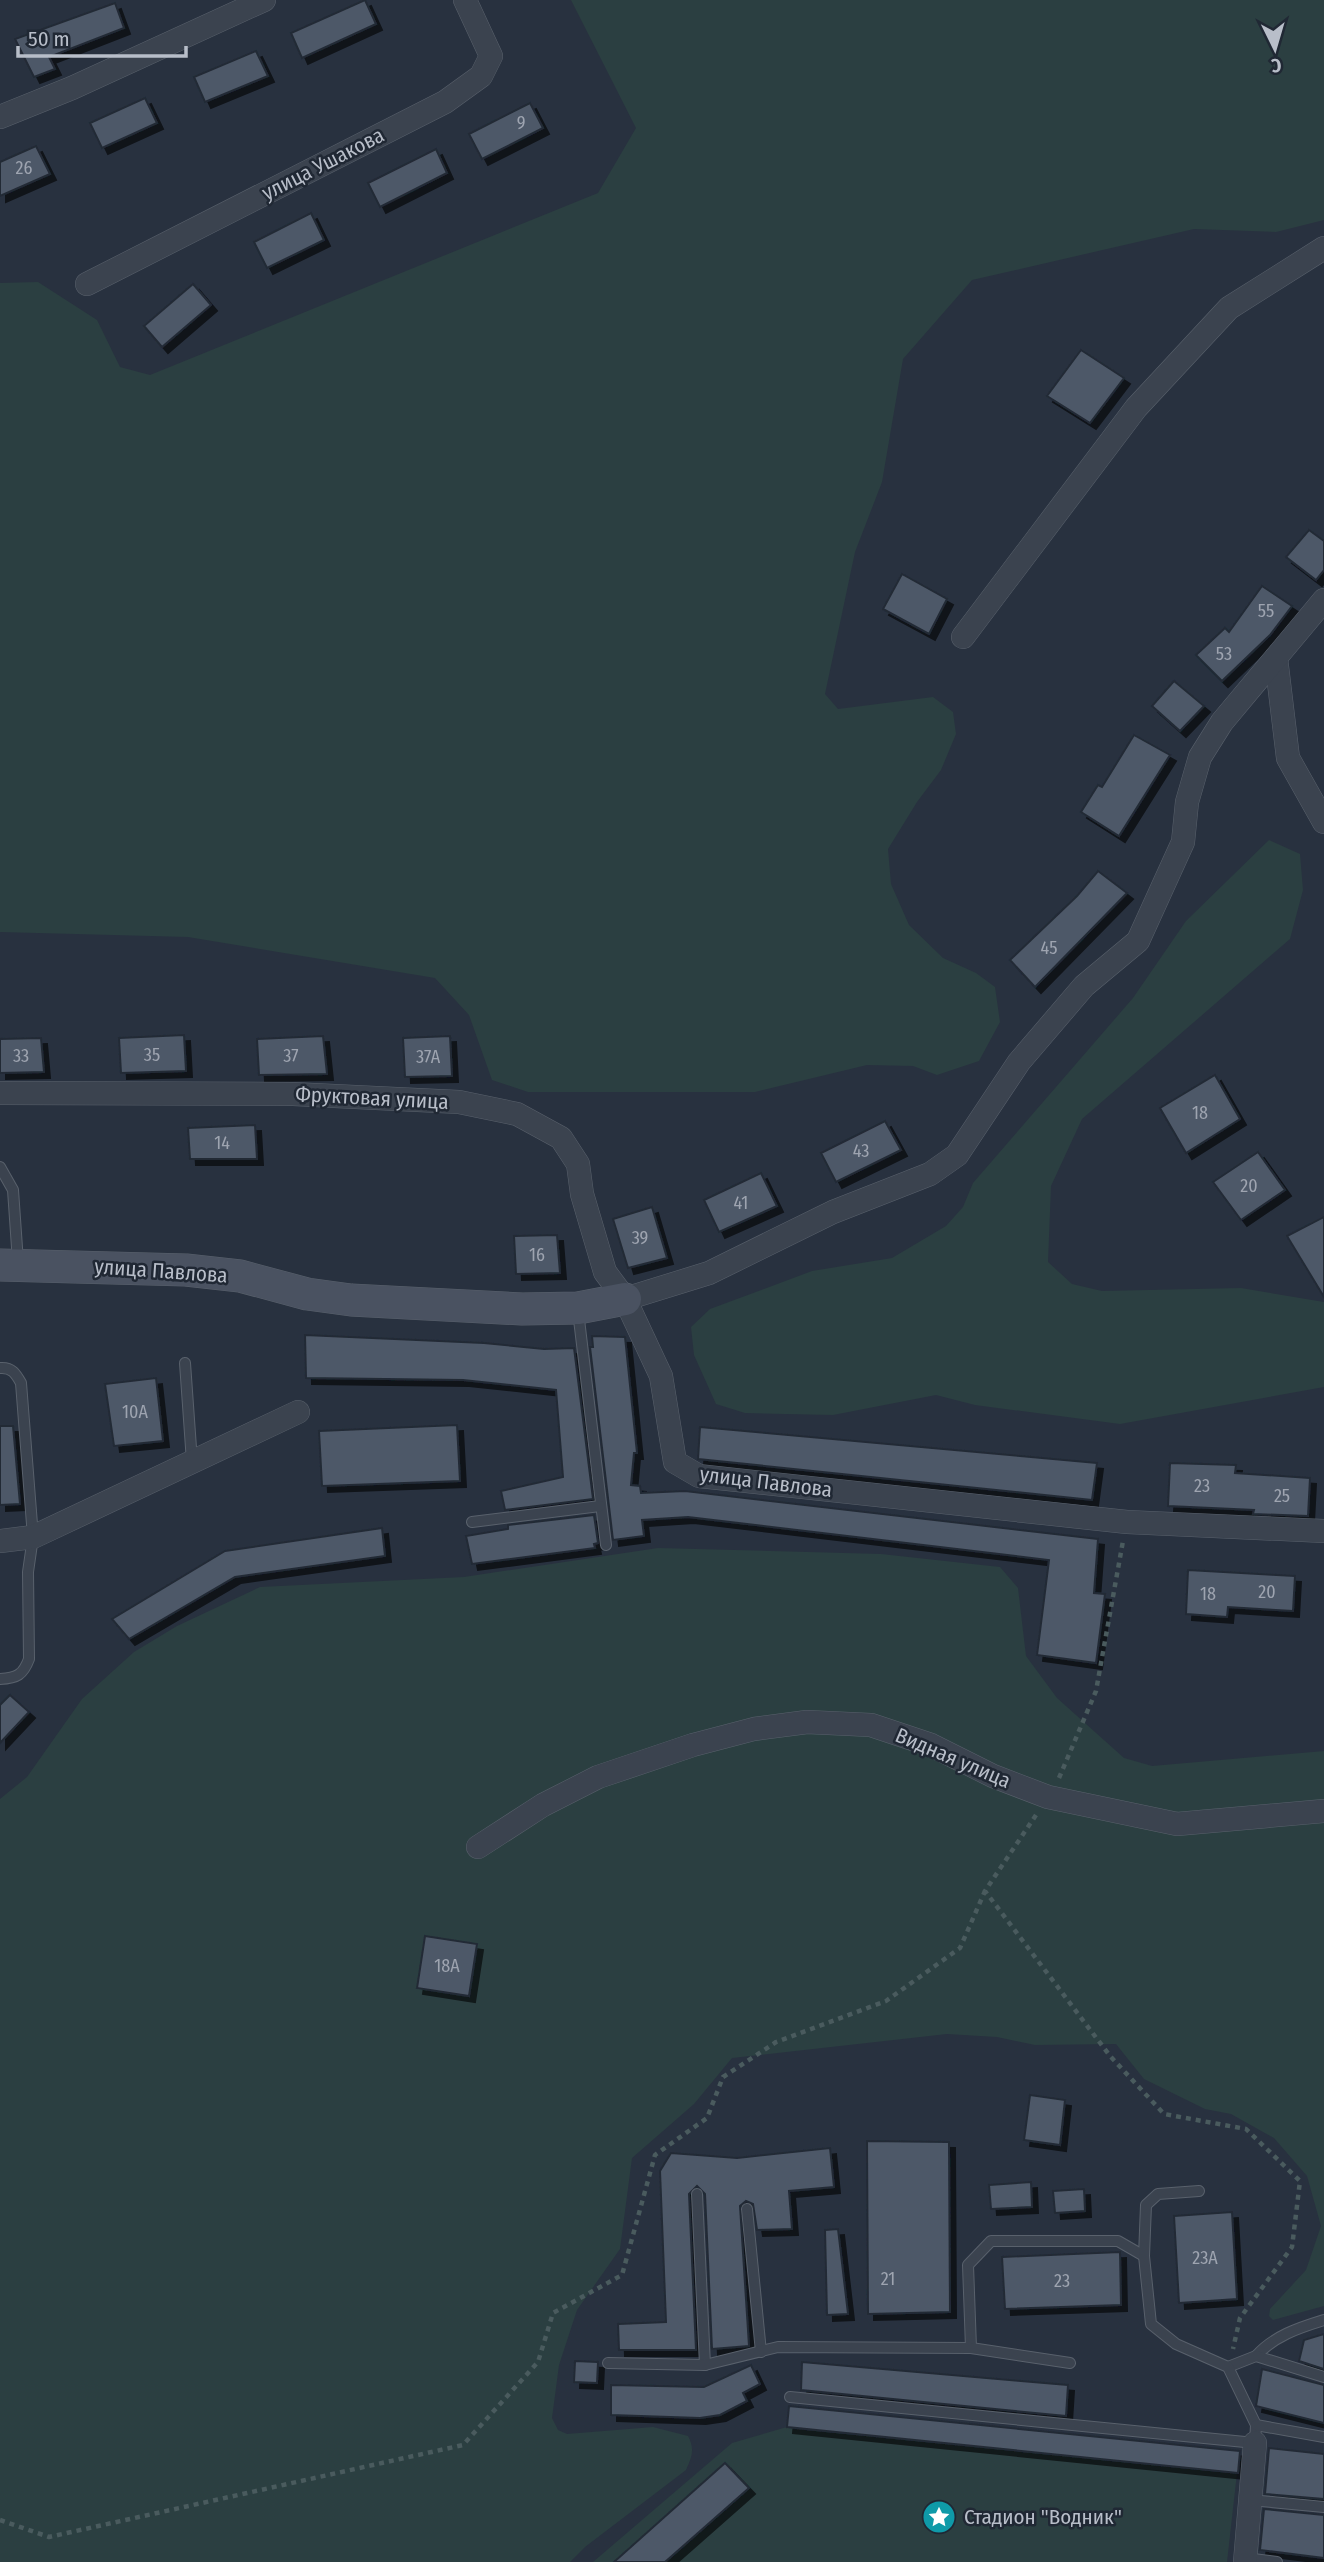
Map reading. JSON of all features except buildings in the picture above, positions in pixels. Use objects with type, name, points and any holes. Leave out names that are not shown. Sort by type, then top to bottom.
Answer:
[{"type":"street","points":[[0,117],[72,88],[264,0]]},
{"type":"street","name":"улица Ушакова","points":[[87,285],[445,102],[481,76],[491,56],[465,0]]},
{"type":"street","points":[[963,637],[1136,408],[1229,308],[1324,248]]},
{"type":"street","points":[[625,1299],[709,1273],[833,1212],[930,1174],[957,1155],[1019,1062],[1084,986],[1138,941],[1183,842],[1186,802],[1200,757],[1222,722],[1324,600]]},
{"type":"street","points":[[1276,658],[1288,758],[1324,822]]},
{"type":"street","name":"Фруктовая улица","points":[[0,1093],[307,1095],[459,1102],[517,1114],[561,1138],[578,1164],[582,1194],[605,1272],[625,1299]]},
{"type":"street","name":"улица Павлова","points":[[9,1265],[186,1270],[240,1276],[307,1294],[351,1300],[522,1309],[578,1308],[625,1299],[661,1376],[675,1462],[686,1471],[709,1477],[1127,1522],[1324,1531]]},
{"type":"street","points":[[0,1541],[33,1537],[298,1412]]},
{"type":"street","name":"Видная улица","points":[[478,1847],[543,1805],[598,1777],[730,1735],[807,1722],[871,1725],[931,1745],[993,1776],[1048,1797],[1177,1824],[1324,1811]]},
{"type":"street","points":[[1245,2560],[1255,2434]]},
{"type":"lane","points":[[0,1167],[13,1190],[9,1265]]},
{"type":"lane","points":[[578,1308],[606,1545]]},
{"type":"lane","points":[[185,1363],[192,1462]]},
{"type":"lane","points":[[0,1368],[7,1367],[21,1383],[33,1537],[28,1572],[29,1659],[24,1672],[15,1678],[0,1679]]},
{"type":"lane","points":[[471,1522],[600,1506]]},
{"type":"lane","points":[[1199,2191],[1158,2194],[1146,2205],[1144,2256],[1151,2324],[1177,2344],[1228,2367],[1255,2434]]},
{"type":"lane","points":[[697,2194],[705,2365]]},
{"type":"lane","points":[[747,2209],[761,2352]]},
{"type":"lane","points":[[971,2348],[968,2265],[991,2241],[1118,2241],[1144,2256]]},
{"type":"lane","points":[[1228,2367],[1256,2357],[1268,2343],[1295,2329],[1324,2320]]},
{"type":"lane","points":[[608,2363],[705,2365],[778,2347],[971,2348],[1070,2363]]},
{"type":"lane","points":[[1256,2357],[1324,2377]]},
{"type":"lane","points":[[790,2397],[1255,2434],[1324,2437]]},
{"type":"lane","points":[[1250,2500],[1324,2507]]},
{"type":"lane","points":[[1245,2560],[1277,2562]]},
{"type":"path","points":[[0,2520],[49,2537],[463,2445],[538,2362],[553,2313],[622,2275],[655,2155],[707,2118],[723,2077],[776,2042],[886,2001],[960,1948],[985,1891],[1048,1797],[1096,1691],[1127,1522]]},
{"type":"path","points":[[985,1891],[1110,2056],[1164,2113],[1246,2129],[1300,2181],[1292,2247],[1240,2318],[1228,2367]]},
{"type":"green space","points":[[571,0],[1324,0],[1324,220],[1276,232],[1194,229],[972,280],[903,359],[882,482],[855,552],[825,694],[838,709],[933,697],[953,712],[956,734],[941,770],[917,802],[888,849],[891,884],[909,925],[943,958],[976,973],[995,987],[1000,1022],[979,1061],[937,1075],[913,1066],[867,1065],[755,1092],[528,1092],[492,1080],[469,1015],[435,978],[188,937],[0,932],[0,283],[38,282],[97,320],[120,367],[150,375],[598,193],[636,128]]},
{"type":"green space","points":[[1269,840],[1300,854],[1303,890],[1290,939],[1082,1119],[1051,1186],[1048,1262],[1072,1284],[1102,1291],[1241,1288],[1324,1302],[1324,1387],[1120,1424],[975,1405],[936,1395],[833,1415],[745,1413],[716,1404],[694,1355],[691,1327],[710,1309],[812,1271],[892,1258],[946,1226],[963,1207],[973,1183],[1133,998],[1186,921]]},
{"type":"green space","points":[[658,1548],[881,1554],[1000,1567],[1018,1588],[1026,1656],[1057,1698],[1124,1758],[1152,1766],[1324,1751],[1324,2306],[1273,2320],[1269,2316],[1270,2309],[1306,2270],[1321,2226],[1307,2176],[1274,2138],[1231,2114],[1205,2109],[1144,2079],[1116,2044],[1035,2045],[997,2037],[947,2034],[732,2058],[694,2104],[632,2158],[620,2249],[577,2310],[559,2365],[552,2418],[558,2430],[567,2434],[653,2427],[688,2436],[692,2449],[690,2461],[686,2470],[585,2547],[570,2562],[0,2562],[0,1799],[27,1777],[82,1699],[134,1652],[177,1626],[260,1587],[464,1577]]},
{"type":"green space","name":"Стадион \"Водник\"","points":[[787,2427],[1237,2473],[1227,2562],[593,2562],[732,2443]]},
{"type":"place","name":"Стадион \"Водник\"","points":[[939,2517]]}]
